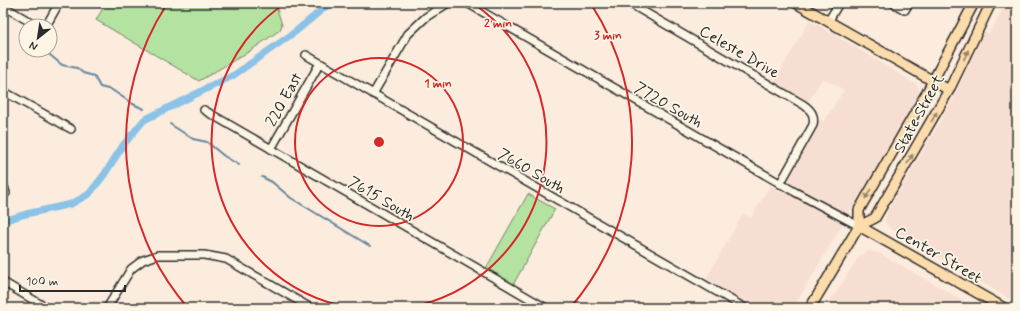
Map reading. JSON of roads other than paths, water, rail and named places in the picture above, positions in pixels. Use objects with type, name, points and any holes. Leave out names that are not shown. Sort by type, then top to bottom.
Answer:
[{"type":"main road","points":[[796,3],[949,90]]},
{"type":"main road","name":"State Street","points":[[810,308],[859,226],[859,210],[933,82],[974,3]]},
{"type":"main road","name":"State Street","points":[[859,226],[875,218],[949,90],[992,3]]},
{"type":"main road","name":"Center Street","points":[[859,226],[1004,308]]},
{"type":"street","points":[[51,18],[59,3]]},
{"type":"street","points":[[373,94],[408,34],[426,17],[448,3]]},
{"type":"street","name":"7720 South","points":[[467,3],[780,184],[859,226]]},
{"type":"street","name":"Celeste Drive","points":[[628,3],[804,105],[813,115],[813,125],[780,184]]},
{"type":"street","points":[[828,22],[839,3]]},
{"type":"street","points":[[893,3],[905,10],[909,3]]},
{"type":"street","points":[[3,6],[23,18]]},
{"type":"street","name":"7660 South","points":[[306,56],[745,308]]},
{"type":"street","name":"220 East","points":[[271,150],[320,63]]},
{"type":"street","points":[[3,92],[71,130]]},
{"type":"street","name":"7615 South","points":[[204,110],[546,308]]},
{"type":"street","points":[[3,184],[6,193]]},
{"type":"street","points":[[107,308],[131,269],[150,257],[158,255],[204,255],[226,259],[311,308]]},
{"type":"street","points":[[3,282],[47,308]]},
{"type":"waterway","points":[[3,221],[26,214],[71,204],[89,194],[104,175],[124,144],[144,120],[234,75],[295,32],[330,3]]},
{"type":"waterway","points":[[54,58],[62,65],[77,68],[83,73],[94,76],[100,87],[112,90],[133,104],[144,109]]},
{"type":"waterway","points":[[170,124],[193,139],[207,142],[224,156],[239,165]]},
{"type":"waterway","points":[[262,177],[272,182],[291,198],[370,246]]}]
